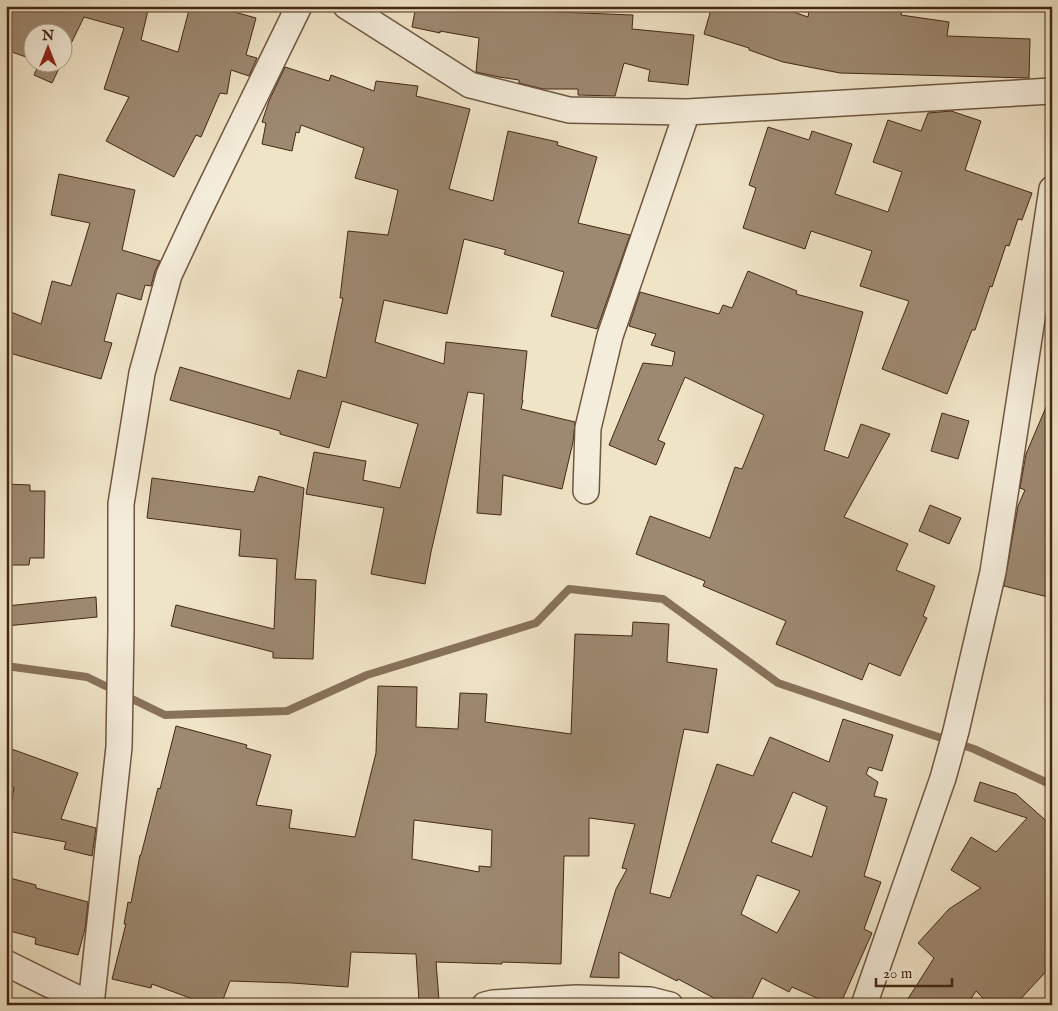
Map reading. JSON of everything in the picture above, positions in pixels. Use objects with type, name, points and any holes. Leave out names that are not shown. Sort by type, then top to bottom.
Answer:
[{"type":"street","points":[[6,963],[91,1005],[119,747],[121,504],[142,373],[169,275],[298,6]]},
{"type":"street","points":[[346,6],[470,85],[569,110],[687,112],[1052,91]]},
{"type":"street","points":[[586,491],[588,428],[610,336],[687,112]]},
{"type":"street","points":[[864,1005],[943,778],[956,731],[993,572],[1052,189]]},
{"type":"street","points":[[485,1005],[576,998],[650,1000],[670,1005]]},
{"type":"building","points":[[6,6],[149,6],[141,40],[178,52],[190,6],[213,6],[256,18],[246,55],[257,58],[249,76],[231,70],[227,94],[220,93],[201,137],[196,135],[174,177],[106,141],[129,97],[104,89],[124,28],[84,17],[72,42],[72,22],[22,22],[22,56],[6,50]]},
{"type":"building","points":[[416,6],[556,6],[556,12],[633,15],[632,29],[694,35],[688,85],[648,81],[650,70],[624,63],[615,96],[578,95],[578,89],[543,89],[519,83],[519,80],[476,72],[479,38],[412,27]]},
{"type":"building","points":[[712,6],[776,6],[808,17],[810,6],[849,6],[902,10],[901,15],[949,22],[947,36],[1030,39],[1029,78],[840,73],[783,62],[749,50],[749,48],[704,34]]},
{"type":"building","points":[[285,67],[329,81],[331,75],[374,91],[376,81],[418,86],[416,96],[470,109],[449,189],[493,201],[508,131],[558,142],[557,145],[597,157],[578,223],[630,235],[597,329],[551,316],[564,272],[504,254],[506,250],[464,239],[447,314],[384,300],[375,342],[444,364],[446,342],[527,351],[521,409],[575,422],[573,442],[562,489],[503,475],[501,515],[477,513],[484,394],[468,392],[425,584],[371,574],[384,508],[306,494],[314,452],[366,461],[363,480],[400,488],[418,424],[342,401],[329,448],[280,434],[280,431],[170,400],[180,367],[290,399],[298,370],[326,378],[343,298],[340,298],[348,231],[388,235],[398,190],[355,178],[364,148],[301,125],[299,133],[296,132],[292,151],[262,144],[266,123],[262,122],[269,101]]},
{"type":"building","points":[[35,72],[57,72],[52,83],[34,75]]},
{"type":"building","points":[[951,111],[981,121],[965,170],[1032,193],[1022,220],[1018,219],[1009,246],[1006,245],[975,330],[972,330],[947,394],[882,369],[909,301],[860,286],[872,251],[811,231],[805,249],[743,228],[756,188],[749,185],[768,127],[809,140],[812,131],[852,144],[835,194],[888,212],[902,172],[873,162],[888,120],[921,131],[928,113]]},
{"type":"building","points":[[59,174],[135,190],[122,250],[160,261],[151,286],[145,285],[141,300],[117,293],[104,341],[112,343],[101,379],[6,352],[6,310],[41,324],[52,281],[71,286],[90,223],[51,215]]},
{"type":"building","points":[[748,271],[797,291],[796,294],[863,312],[824,450],[848,458],[861,424],[890,434],[844,517],[908,544],[896,570],[935,586],[923,616],[927,618],[900,676],[869,663],[862,680],[776,644],[786,621],[703,586],[705,581],[636,554],[650,516],[710,538],[735,467],[742,469],[764,415],[685,377],[658,440],[665,443],[656,465],[609,445],[643,363],[672,366],[675,352],[651,345],[656,334],[629,326],[640,292],[719,314],[723,305],[732,308]]},
{"type":"building","points":[[1052,393],[1052,598],[1004,586],[1018,506],[1025,490],[1020,488],[1026,454]]},
{"type":"building","points":[[942,413],[969,421],[958,459],[931,451]]},
{"type":"building","points":[[259,476],[304,488],[295,579],[316,580],[313,659],[273,658],[273,652],[171,626],[176,605],[274,629],[277,559],[239,556],[241,530],[147,518],[152,478],[254,492]]},
{"type":"building","points":[[6,484],[30,485],[30,491],[45,491],[44,558],[30,558],[29,565],[6,565]]},
{"type":"building","points":[[930,505],[961,518],[949,544],[919,531]]},
{"type":"building","points":[[96,597],[97,617],[6,626],[6,606]]},
{"type":"building","points":[[633,622],[669,624],[667,662],[717,669],[708,733],[684,729],[650,893],[670,898],[717,764],[753,776],[770,737],[829,762],[843,719],[893,735],[882,771],[869,767],[866,774],[878,782],[874,796],[887,799],[864,876],[881,882],[864,929],[872,933],[840,1005],[833,1005],[792,987],[789,992],[762,978],[749,1005],[727,1005],[678,979],[677,981],[619,952],[619,978],[590,977],[616,889],[627,869],[622,868],[635,824],[589,818],[589,856],[564,856],[561,964],[436,962],[439,1000],[419,1001],[416,954],[351,952],[348,987],[230,981],[221,1005],[209,1005],[152,984],[151,988],[112,979],[126,924],[124,924],[128,902],[131,903],[140,855],[158,788],[160,789],[176,726],[247,745],[246,748],[271,755],[256,805],[292,810],[289,828],[355,837],[376,753],[378,686],[417,687],[416,727],[458,729],[460,693],[487,694],[485,722],[571,734],[575,634],[632,636]],"holes":[[[793,792],[827,807],[812,857],[771,842]],[[414,820],[492,830],[491,867],[479,866],[479,872],[412,859]],[[757,875],[800,891],[777,933],[741,914]]]},
{"type":"building","points":[[6,747],[78,773],[61,819],[96,828],[92,856],[64,849],[66,842],[7,831],[14,787],[6,784]]},
{"type":"building","points":[[980,782],[1016,794],[1052,826],[1052,965],[1015,1005],[990,1005],[976,991],[967,1005],[904,1005],[934,958],[918,943],[949,909],[981,888],[951,870],[971,837],[996,852],[1027,818],[974,801]]},
{"type":"building","points":[[6,877],[36,885],[36,888],[88,902],[85,929],[78,955],[35,944],[36,938],[6,930]]},
{"type":"waterway","points":[[6,666],[87,677],[165,715],[287,711],[367,675],[536,623],[569,589],[663,599],[778,683],[974,749],[1052,785]]}]
